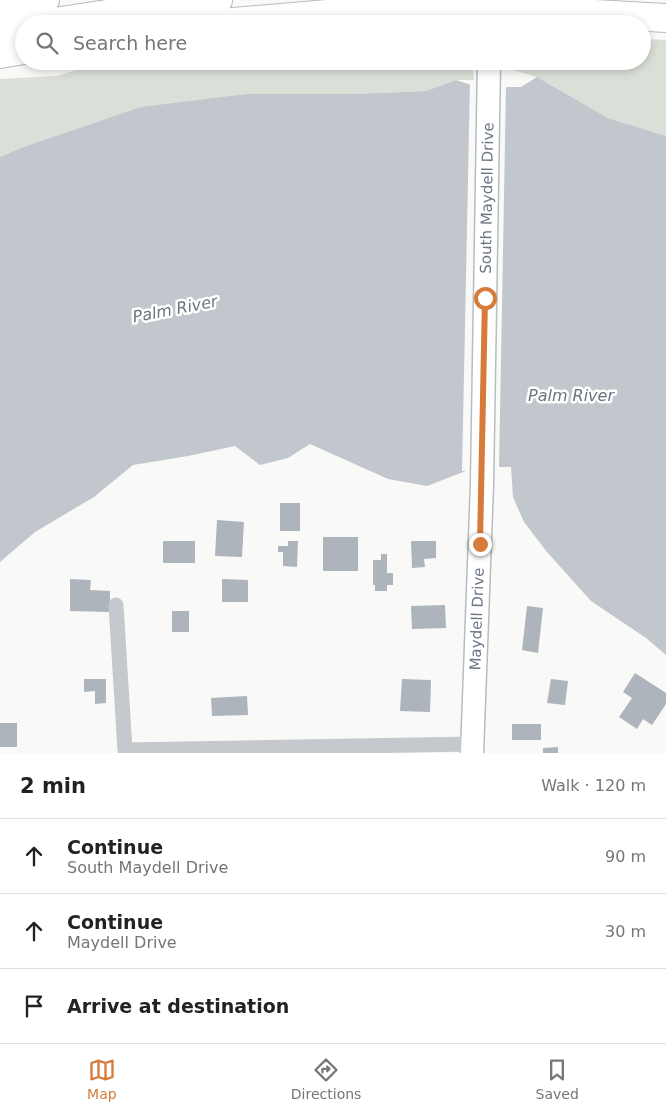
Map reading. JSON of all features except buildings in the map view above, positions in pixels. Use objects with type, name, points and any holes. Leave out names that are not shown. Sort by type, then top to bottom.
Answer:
[{"type":"highway","points":[[0,7],[45,0]]},
{"type":"highway","points":[[101,15],[174,4],[218,0]]},
{"type":"highway","points":[[316,15],[351,12],[441,10],[604,15]]},
{"type":"highway","points":[[651,17],[666,18]]},
{"type":"highway","points":[[0,30],[15,28]]},
{"type":"highway","points":[[0,54],[15,52]]},
{"type":"street","points":[[490,0],[490,15]]},
{"type":"street","name":"South Maydell Drive","points":[[482,484],[489,70]]},
{"type":"street","name":"Maydell Drive","points":[[472,748],[482,484]]},
{"type":"street","points":[[116,605],[125,750],[472,748]]},
{"type":"shaded area","points":[[651,39],[666,40],[666,136],[608,118],[537,77],[513,70],[651,70]]},
{"type":"shaded area","points":[[76,70],[472,70],[474,80],[456,80],[426,91],[353,94],[247,94],[21,148],[0,157],[0,79],[57,76]]},
{"type":"water","name":"Palm River","points":[[537,77],[608,118],[666,136],[666,655],[646,638],[591,601],[547,552],[524,522],[513,497],[511,467],[478,467],[477,471],[466,471],[427,486],[388,479],[310,444],[288,458],[260,465],[235,446],[133,465],[94,497],[35,532],[0,562],[0,157],[141,107],[247,94],[353,94],[426,91],[456,80],[484,89],[484,87],[521,87]]},
{"type":"pier","points":[[470,82],[482,86],[506,85],[499,470],[480,471],[462,471]]},
{"type":"route","points":[[480,544],[485,298]]}]
